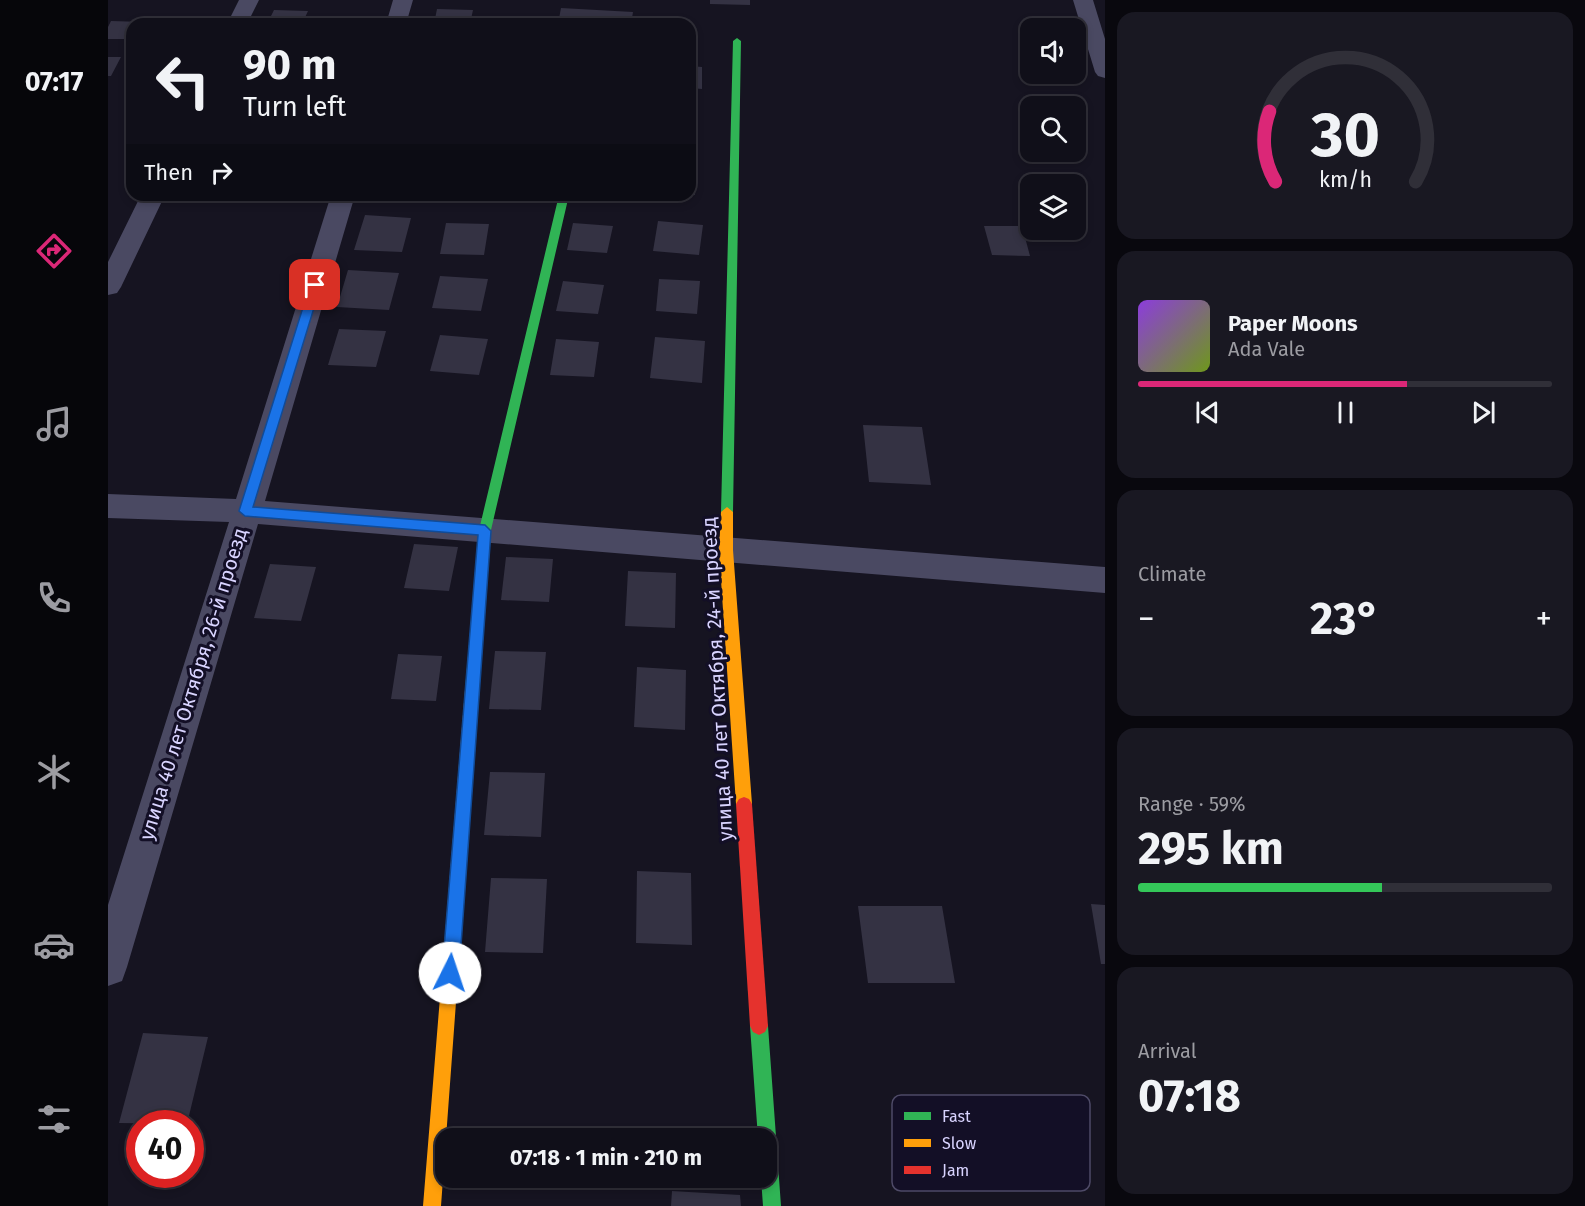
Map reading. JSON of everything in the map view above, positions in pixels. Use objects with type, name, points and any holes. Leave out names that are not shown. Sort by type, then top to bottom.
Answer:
[{"type":"street","points":[[240,18],[249,0]]},
{"type":"street","points":[[398,18],[403,0]]},
{"type":"street","points":[[1083,0],[1105,72]]},
{"type":"street","name":"улица 40 лет Октября, 24-й проезд","points":[[737,41],[726,550],[772,1206]]},
{"type":"street","points":[[108,287],[150,201]]},
{"type":"street","name":"улица 40 лет Октября, 26-й проезд","points":[[108,967],[341,201]]},
{"type":"street","points":[[432,1206],[485,531],[563,201]]},
{"type":"street","points":[[108,506],[245,511],[1105,580]]},
{"type":"building","points":[[710,0],[750,0],[750,5],[710,4]]},
{"type":"building","points":[[561,8],[633,12],[632,18],[559,18]]},
{"type":"building","points":[[437,9],[473,10],[471,18],[435,18]]},
{"type":"building","points":[[274,10],[308,11],[305,18],[270,18]]},
{"type":"building","points":[[111,21],[126,21],[126,39],[108,39],[108,27]]},
{"type":"building","points":[[108,57],[121,57],[111,76],[108,76]]},
{"type":"building","points":[[696,66],[702,67],[702,89],[696,88]]},
{"type":"building","points":[[365,215],[411,218],[402,252],[354,250]]},
{"type":"building","points":[[658,221],[703,225],[699,255],[653,251]]},
{"type":"building","points":[[446,223],[489,224],[484,255],[440,254]]},
{"type":"building","points":[[573,223],[613,226],[607,253],[567,250]]},
{"type":"building","points":[[984,226],[1020,226],[1020,240],[1026,240],[1030,256],[992,255]]},
{"type":"building","points":[[348,270],[399,273],[389,310],[337,307]]},
{"type":"building","points":[[440,276],[488,279],[481,311],[432,308]]},
{"type":"building","points":[[659,279],[700,281],[697,314],[656,311]]},
{"type":"building","points":[[563,281],[604,285],[598,314],[556,311]]},
{"type":"building","points":[[339,329],[386,331],[376,367],[328,365]]},
{"type":"building","points":[[440,335],[488,339],[479,375],[430,371]]},
{"type":"building","points":[[655,337],[705,341],[702,383],[650,378]]},
{"type":"building","points":[[556,339],[599,342],[594,377],[550,375]]},
{"type":"building","points":[[863,425],[922,427],[931,485],[869,482]]},
{"type":"building","points":[[414,544],[458,547],[449,591],[404,588]]},
{"type":"building","points":[[506,557],[553,559],[549,602],[501,600]]},
{"type":"building","points":[[270,564],[316,567],[301,621],[254,618]]},
{"type":"building","points":[[628,571],[676,573],[675,628],[625,626]]},
{"type":"building","points":[[495,651],[546,652],[541,710],[489,709]]},
{"type":"building","points":[[398,654],[442,656],[436,701],[391,699]]},
{"type":"building","points":[[637,667],[686,670],[685,730],[634,727]]},
{"type":"building","points":[[490,772],[545,773],[541,837],[484,835]]},
{"type":"building","points":[[637,871],[691,873],[692,945],[636,943]]},
{"type":"building","points":[[491,878],[547,879],[543,953],[485,952]]},
{"type":"building","points":[[1091,904],[1105,905],[1105,964],[1101,964]]},
{"type":"building","points":[[858,906],[942,906],[955,983],[868,983]]},
{"type":"building","points":[[143,1033],[208,1037],[190,1110],[126,1110],[126,1123],[119,1123]]},
{"type":"building","points":[[672,1191],[740,1195],[741,1206],[671,1206]]},
{"type":"traffic: fast","points":[[727,512],[737,41]]},
{"type":"traffic: fast","points":[[472,690],[485,530],[563,201]]},
{"type":"traffic: fast","points":[[759,1026],[772,1206]]},
{"type":"traffic: slow","points":[[727,512],[726,550],[744,804]]},
{"type":"traffic: slow","points":[[432,1206],[472,690]]},
{"type":"traffic: jam","points":[[744,804],[759,1026]]},
{"type":"route","points":[[315,285],[245,511],[485,531],[450,973]]}]
